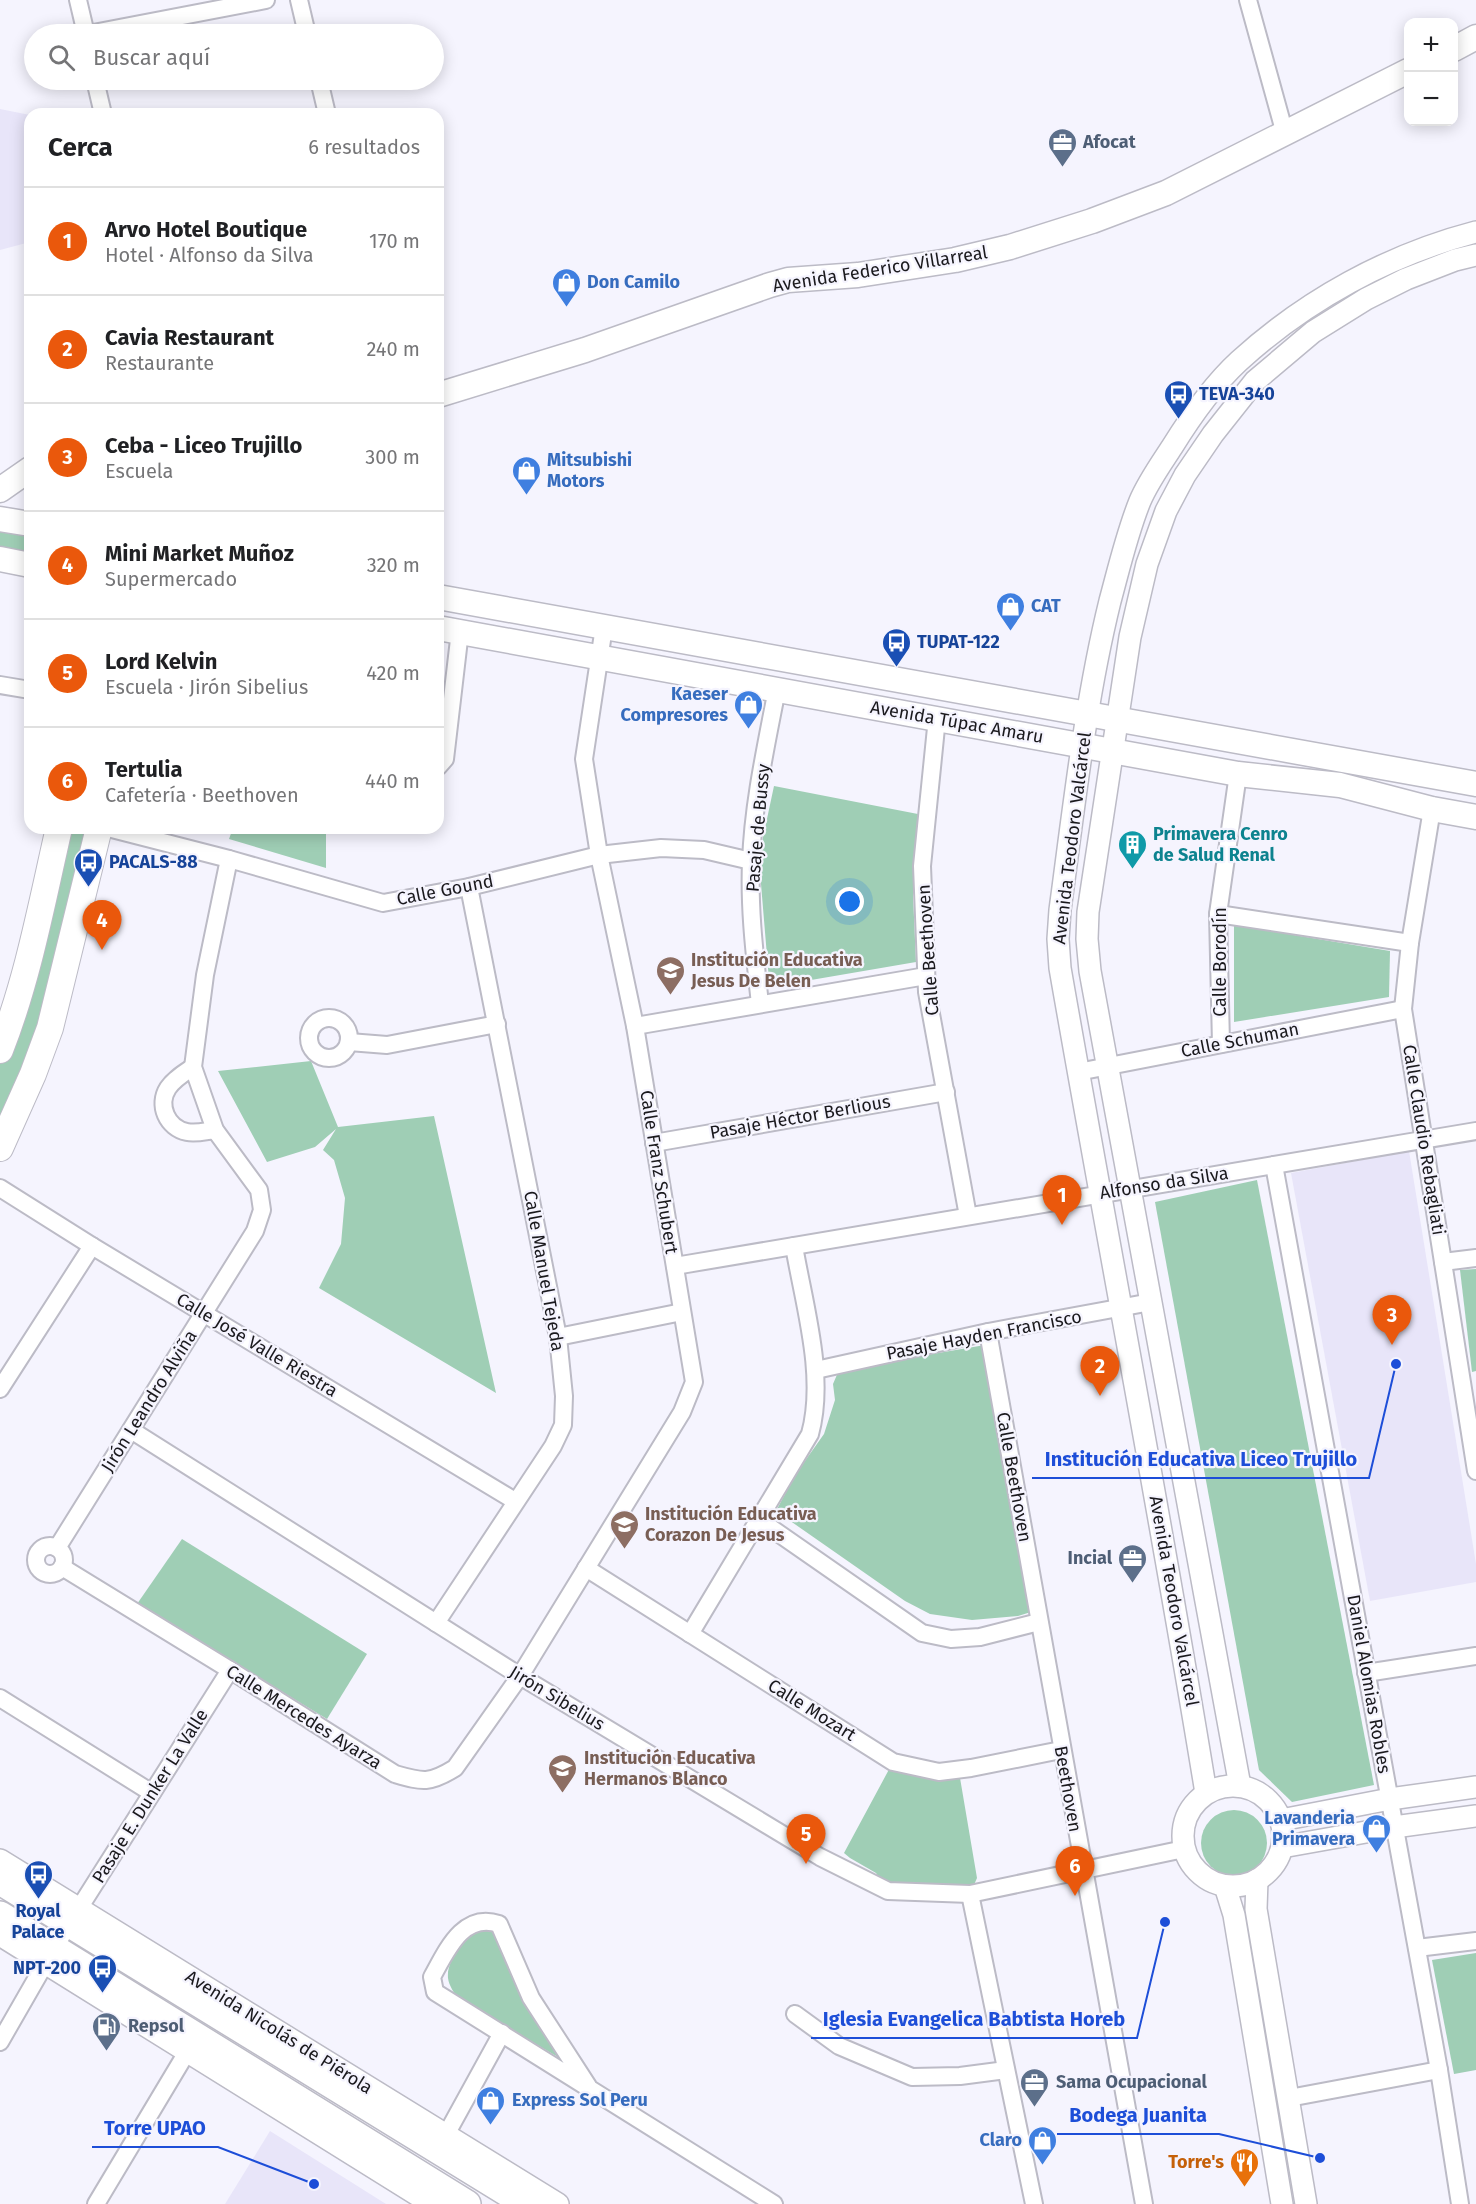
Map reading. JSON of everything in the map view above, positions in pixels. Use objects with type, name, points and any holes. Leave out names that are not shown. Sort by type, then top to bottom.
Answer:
[{"type":"highway","name":"Avenida Nicolás de Piérola","points":[[0,1881],[74,1916],[442,2142],[526,2204]]},
{"type":"highway","points":[[0,1915],[50,1956],[255,2083],[467,2204]]},
{"type":"main road","points":[[1458,47],[1476,37]]},
{"type":"main road","name":"Avenida Federico Villarreal","points":[[444,392],[585,350],[788,280],[858,275],[955,260],[1092,221],[1166,193],[1406,72]]},
{"type":"main road","points":[[0,490],[24,473]]},
{"type":"main road","points":[[0,519],[24,523]]},
{"type":"main road","points":[[0,559],[24,564]]},
{"type":"main road","name":"Avenida Túpac Amaru","points":[[444,598],[1476,784]]},
{"type":"main road","name":"Avenida Túpac Amaru","points":[[449,629],[1238,774],[1340,785],[1432,809],[1476,817]]},
{"type":"main road","points":[[0,1050],[14,1016],[22,988],[58,834]]},
{"type":"main road","points":[[0,1148],[33,1074],[50,1028],[98,834]]},
{"type":"street","points":[[78,0],[84,24]]},
{"type":"street","points":[[140,24],[266,0]]},
{"type":"street","points":[[299,0],[305,24]]},
{"type":"street","points":[[1248,0],[1285,134]]},
{"type":"street","points":[[97,90],[102,108]]},
{"type":"street","points":[[321,90],[326,108]]},
{"type":"street","name":"Avenida Teodoro Valcárcel","points":[[1206,1793],[1177,1613],[1099,1194],[1060,968],[1058,939],[1087,714],[1122,556],[1140,501],[1192,416],[1238,362],[1300,312],[1396,260],[1447,240],[1475,239]]},
{"type":"street","name":"Avenida Teodoro Valcárcel","points":[[1240,1786],[1090,971],[1087,939],[1088,912],[1112,750],[1130,637],[1147,564],[1166,511],[1185,476],[1213,434],[1255,381],[1313,332],[1406,279],[1455,260],[1476,255]]},
{"type":"street","points":[[1396,260],[1406,279]]},
{"type":"street","points":[[1321,299],[1333,319]]},
{"type":"street","points":[[1238,362],[1255,381]]},
{"type":"street","points":[[1192,416],[1213,434]]},
{"type":"street","points":[[1122,556],[1147,564]]},
{"type":"street","name":"Calle Franz Schubert","points":[[520,1676],[682,1412],[694,1382],[635,1026],[599,855],[584,759],[604,627]]},
{"type":"street","points":[[444,761],[449,629]]},
{"type":"street","points":[[0,685],[24,689]]},
{"type":"street","name":"Pasaje de Bussy","points":[[760,1004],[751,918],[751,861],[758,790],[777,689]]},
{"type":"street","name":"Calle Beethoven","points":[[937,718],[922,866],[926,976],[968,1216]]},
{"type":"street","name":"Calle Borodín","points":[[1221,1044],[1218,914],[1238,774]]},
{"type":"street","name":"Calle Claudio Rebagliati","points":[[1432,809],[1410,944],[1403,1009],[1443,1262],[1470,1392],[1476,1471]]},
{"type":"street","name":"Calle Gound","points":[[131,834],[383,903],[469,887],[599,855],[662,848],[704,850],[751,861]]},
{"type":"street","name":"Jirón Leandro Alviña","points":[[57,1548],[255,1231],[262,1210],[258,1190],[215,1130],[193,1067],[205,975],[229,860]]},
{"type":"street","name":"Calle Manuel Tejeda","points":[[436,1623],[553,1446],[563,1425],[564,1396],[558,1338],[469,887]]},
{"type":"street","points":[[1218,914],[1410,944]]},
{"type":"street","points":[[635,1026],[926,976]]},
{"type":"street","name":"Calle Schuman","points":[[1078,1072],[1403,1009]]},
{"type":"street","points":[[349,1042],[387,1046],[497,1024]]},
{"type":"street","points":[[193,1067],[167,1090],[163,1101],[164,1112],[169,1122],[178,1130],[189,1133],[215,1130]]},
{"type":"street","name":"Pasaje Héctor Berlious","points":[[654,1143],[945,1092]]},
{"type":"street","name":"Alfonso da Silva","points":[[675,1266],[1476,1131]]},
{"type":"street","name":"Daniel Alomias Robles","points":[[1274,1165],[1439,2070],[1460,2204]]},
{"type":"street","name":"Calle José Valle Riestra","points":[[0,1188],[515,1501]]},
{"type":"street","points":[[0,1389],[92,1246]]},
{"type":"street","points":[[690,1634],[810,1434],[816,1415],[816,1370],[794,1246]]},
{"type":"street","points":[[1443,1262],[1476,1258]]},
{"type":"street","name":"Pasaje Hayden Francisco","points":[[816,1370],[988,1332],[1151,1302]]},
{"type":"street","points":[[558,1338],[682,1312]]},
{"type":"street","name":"Calle Beethoven","points":[[988,1332],[1039,1622]]},
{"type":"street","name":"Jirón Sibelius","points":[[131,1430],[520,1676],[820,1857],[888,1891],[970,1893],[1184,1849]]},
{"type":"street","points":[[759,1520],[922,1633],[951,1639],[980,1636],[1039,1622]]},
{"type":"street","points":[[50,1546],[57,1548],[64,1560],[62,1567],[56,1573],[48,1574],[36,1564],[37,1556],[42,1549],[50,1546]]},
{"type":"street","name":"Calle Mercedes Ayarza","points":[[62,1567],[395,1774],[422,1782],[441,1776],[455,1768],[520,1676]]},
{"type":"street","name":"Calle Mozart","points":[[586,1568],[893,1762],[939,1772],[1061,1750]]},
{"type":"street","points":[[1177,1613],[1208,1606]]},
{"type":"street","name":"Beethoven","points":[[1039,1622],[1144,2204]]},
{"type":"street","points":[[1366,1673],[1476,1656]]},
{"type":"street","name":"Pasaje E. Dunker La Valle","points":[[0,2042],[74,1916],[230,1670]]},
{"type":"street","points":[[0,1698],[152,1793]]},
{"type":"street","points":[[1240,1786],[1265,1798],[1274,1808],[1281,1820],[1282,1847],[1277,1860],[1257,1880],[1241,1886],[1225,1886],[1211,1881],[1190,1863],[1184,1849],[1183,1833],[1186,1817],[1195,1803],[1206,1793],[1222,1787],[1240,1786]]},
{"type":"street","points":[[1281,1820],[1390,1799],[1476,1787]]},
{"type":"street","points":[[1282,1847],[1395,1827],[1476,1816]]},
{"type":"street","name":"Avenida Nicolás de Piérola","points":[[0,1860],[74,1916]]},
{"type":"street","points":[[1257,1880],[1256,1909],[1306,2204]]},
{"type":"street","points":[[1225,1886],[1234,1915],[1282,2204]]},
{"type":"street","points":[[970,1893],[1034,2204]]},
{"type":"street","points":[[588,2086],[531,1998],[499,1924],[482,1921],[472,1924],[449,1946],[432,1977],[435,1992],[774,2204]]},
{"type":"street","points":[[0,1935],[50,1956],[187,2052],[255,2083],[432,2204]]},
{"type":"street","points":[[1417,1948],[1476,1941]]},
{"type":"street","points":[[795,2014],[839,2046],[912,2077],[960,2076],[1006,2070]]},
{"type":"street","points":[[442,2142],[502,2033]]},
{"type":"street","points":[[96,2204],[187,2052]]},
{"type":"street","points":[[1289,2098],[1439,2070]]},
{"type":"street","name":"Avenida Nicolás de Piérola","points":[[442,2142],[558,2204]]},
{"type":"shaded area","points":[[0,109],[24,114],[24,244],[0,250]]},
{"type":"shaded area","points":[[1409,1151],[1476,1564],[1476,1582],[1370,1601],[1291,1173]]},
{"type":"shaded area","points":[[270,2131],[386,2204],[225,2204]]},
{"type":"green space","points":[[0,527],[24,531],[24,552],[0,548]]},
{"type":"green space","points":[[774,786],[923,815],[922,866],[913,895],[916,962],[776,986],[769,980],[761,884],[761,847]]},
{"type":"green space","points":[[64,834],[87,834],[38,1031],[0,1120],[0,1064],[19,1026]]},
{"type":"green space","points":[[231,834],[326,834],[326,868],[229,839]]},
{"type":"green space","points":[[1234,925],[1390,951],[1389,997],[1234,1022]]},
{"type":"green space","points":[[311,1061],[338,1127],[434,1116],[496,1393],[319,1288],[341,1244],[345,1198],[334,1160],[323,1150],[336,1129],[315,1147],[267,1162],[218,1071]]},
{"type":"green space","points":[[1257,1180],[1374,1785],[1292,1802],[1259,1770],[1155,1202]]},
{"type":"green space","points":[[1476,1269],[1476,1371],[1472,1372],[1460,1270]]},
{"type":"green space","points":[[985,1345],[1031,1612],[1018,1616],[972,1620],[930,1614],[905,1601],[776,1511],[795,1475],[824,1434],[835,1400],[833,1384],[839,1370]]},
{"type":"green space","points":[[182,1539],[367,1654],[327,1719],[137,1604]]},
{"type":"green space","points":[[893,1762],[959,1772],[977,1878],[970,1894],[888,1891],[876,1873],[844,1853]]},
{"type":"green space","points":[[1234,1810],[1247,1812],[1257,1820],[1265,1830],[1267,1843],[1265,1856],[1257,1866],[1247,1874],[1234,1876],[1221,1874],[1211,1866],[1203,1856],[1201,1843],[1203,1830],[1211,1820],[1221,1812]]},
{"type":"green space","points":[[490,1923],[570,2064],[458,1999],[449,1984],[451,1961],[456,1953],[469,1938]]},
{"type":"green space","points":[[1476,1953],[1476,2070],[1454,2074],[1432,1960]]},
{"type":"place","name":"Afocat","points":[[1062,168]]},
{"type":"place","name":"Don Camilo","points":[[566,308]]},
{"type":"place","name":"TEVA-340","points":[[1178,420]]},
{"type":"place","name":"Mitsubishi Motors","points":[[526,496]]},
{"type":"place","name":"CAT","points":[[1010,632]]},
{"type":"place","name":"TUPAT-122","points":[[896,668]]},
{"type":"place","name":"Kaeser Compresores","points":[[749,730]]},
{"type":"place","name":"Primavera Cenro de Salud Renal","points":[[1132,870]]},
{"type":"place","name":"PACALS-88","points":[[88,888]]},
{"type":"place","name":"Mini Market Muñoz","points":[[102,950]]},
{"type":"place","name":"Institución Educativa Jesus De Belen","points":[[670,996]]},
{"type":"place","name":"Arvo Hotel Boutique","points":[[1062,1225]]},
{"type":"place","name":"Ceba - Liceo Trujillo","points":[[1392,1345]]},
{"type":"place","name":"Institución Educativa Liceo Trujillo","points":[[1396,1364]]},
{"type":"place","name":"Cavia Restaurant","points":[[1100,1396]]},
{"type":"place","name":"Institución Educativa Corazon De Jesus","points":[[624,1550]]},
{"type":"place","name":"Incial","points":[[1133,1584]]},
{"type":"place","name":"Institución Educativa Hermanos Blanco","points":[[563,1794]]},
{"type":"place","name":"Lavanderia Primavera","points":[[1376,1854]]},
{"type":"place","name":"Lord Kelvin","points":[[806,1864]]},
{"type":"place","name":"Tertulia","points":[[1075,1896]]},
{"type":"place","name":"Royal Palace","points":[[38,1900]]},
{"type":"place","name":"Iglesia Evangelica Babtista Horeb","points":[[1165,1922]]},
{"type":"place","name":"NPT-200","points":[[102,1994]]},
{"type":"place","name":"Repsol","points":[[107,2052]]},
{"type":"place","name":"Sama Ocupacional","points":[[1035,2108]]},
{"type":"place","name":"Express Sol Peru","points":[[491,2126]]},
{"type":"place","name":"Bodega Juanita","points":[[1320,2158]]},
{"type":"place","name":"Claro","points":[[1043,2166]]},
{"type":"place","name":"Torre UPAO","points":[[314,2184]]},
{"type":"place","name":"Torre's","points":[[1245,2188]]}]
